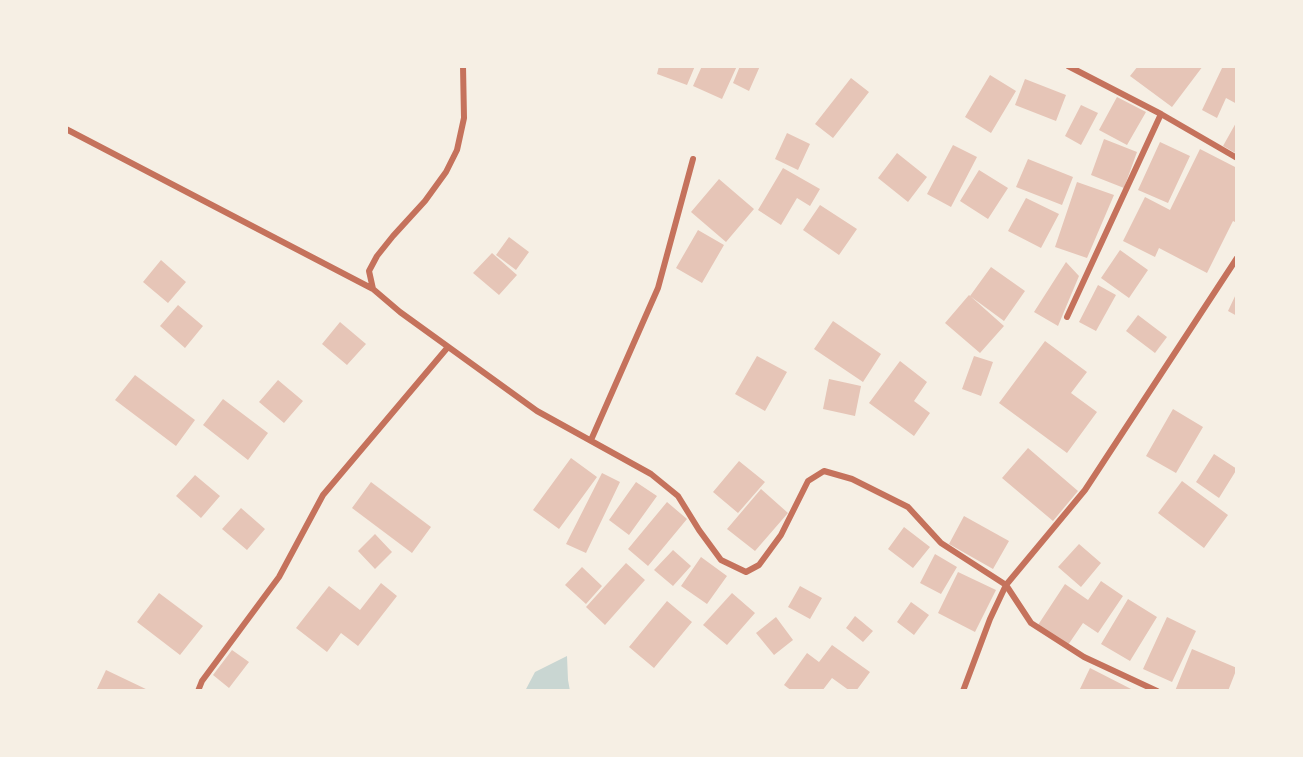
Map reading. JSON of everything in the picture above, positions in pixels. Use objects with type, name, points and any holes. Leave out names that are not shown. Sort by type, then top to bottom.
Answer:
[{"type":"street","points":[[373,289],[369,271],[377,256],[425,201],[446,172],[457,150],[464,118],[463,66]]},
{"type":"street","points":[[1068,66],[1161,114],[1237,158]]},
{"type":"street","points":[[1067,317],[1161,114]]},
{"type":"street","points":[[66,129],[373,289],[400,312],[537,411],[651,474],[678,496],[721,560],[746,572],[759,565],[782,535],[808,481],[824,471],[852,479],[908,507],[941,543],[1006,585],[1031,623],[1084,657],[1157,691]]},
{"type":"street","points":[[591,440],[658,288],[693,159]]},
{"type":"street","points":[[963,691],[990,619],[1006,585],[1085,490],[1237,258]]},
{"type":"street","points":[[198,691],[202,681],[279,577],[323,495],[448,347]]},
{"type":"shaded area","points":[[567,656],[570,691],[525,691],[535,672]]},
{"type":"building","points":[[659,66],[695,66],[687,85],[657,74]]},
{"type":"building","points":[[702,66],[737,66],[722,99],[693,86]]},
{"type":"building","points":[[740,66],[760,66],[749,91],[733,83]]},
{"type":"building","points":[[1138,66],[1203,66],[1172,107],[1130,76]]},
{"type":"building","points":[[1223,66],[1237,66],[1237,104],[1226,98],[1217,118],[1202,110]]},
{"type":"building","points":[[990,75],[1016,91],[991,133],[965,117]]},
{"type":"building","points":[[851,78],[869,92],[833,138],[815,124]]},
{"type":"building","points":[[1025,79],[1066,95],[1056,121],[1015,105]]},
{"type":"building","points":[[1117,97],[1146,112],[1127,145],[1099,130]]},
{"type":"building","points":[[1081,105],[1098,113],[1081,145],[1065,136]]},
{"type":"building","points":[[1237,121],[1237,154],[1223,146]]},
{"type":"building","points":[[787,133],[810,144],[798,170],[775,159]]},
{"type":"building","points":[[1104,139],[1137,152],[1124,188],[1091,175]]},
{"type":"building","points":[[1160,142],[1190,156],[1168,203],[1138,190]]},
{"type":"building","points":[[953,145],[977,157],[951,207],[927,194]]},
{"type":"building","points":[[1200,149],[1237,168],[1237,217],[1207,273],[1159,248],[1155,257],[1123,241],[1145,197],[1170,210]]},
{"type":"building","points":[[897,153],[927,177],[908,202],[878,178]]},
{"type":"building","points":[[1028,159],[1073,177],[1062,205],[1016,187]]},
{"type":"building","points":[[783,168],[820,189],[810,206],[797,198],[781,225],[758,210]]},
{"type":"building","points":[[979,170],[1008,188],[988,219],[960,201]]},
{"type":"building","points":[[719,179],[754,209],[726,242],[691,212]]},
{"type":"building","points":[[1077,182],[1114,195],[1087,258],[1055,247]]},
{"type":"building","points":[[1026,198],[1059,214],[1041,248],[1008,231]]},
{"type":"building","points":[[820,205],[857,229],[839,255],[803,230]]},
{"type":"building","points":[[698,230],[724,245],[702,283],[676,268]]},
{"type":"building","points":[[509,237],[529,252],[516,270],[496,255]]},
{"type":"building","points":[[1120,250],[1148,270],[1129,298],[1101,278]]},
{"type":"building","points":[[492,253],[517,275],[499,295],[473,273]]},
{"type":"building","points":[[161,260],[186,282],[168,303],[143,282]]},
{"type":"building","points":[[1066,262],[1079,276],[1058,326],[1034,312]]},
{"type":"building","points":[[991,267],[1025,291],[1004,321],[970,296]]},
{"type":"building","points":[[1098,285],[1116,295],[1096,331],[1079,322]]},
{"type":"building","points":[[1237,292],[1237,316],[1228,311]]},
{"type":"building","points":[[969,295],[1004,326],[980,353],[945,323]]},
{"type":"building","points":[[178,305],[203,326],[185,348],[160,326]]},
{"type":"building","points":[[1138,315],[1167,337],[1155,353],[1126,331]]},
{"type":"building","points":[[833,321],[881,354],[863,382],[814,349]]},
{"type":"building","points":[[340,322],[366,344],[347,365],[322,344]]},
{"type":"building","points":[[1045,341],[1087,372],[1071,393],[1097,412],[1067,453],[999,403]]},
{"type":"building","points":[[757,356],[787,372],[765,411],[735,394]]},
{"type":"building","points":[[974,356],[993,362],[981,396],[962,389]]},
{"type":"building","points":[[900,361],[927,382],[914,401],[930,413],[914,436],[869,403]]},
{"type":"building","points":[[135,375],[195,420],[176,446],[115,400]]},
{"type":"building","points":[[829,379],[861,386],[855,416],[823,409]]},
{"type":"building","points":[[278,380],[303,401],[284,423],[259,402]]},
{"type":"building","points":[[223,399],[268,433],[248,460],[203,425]]},
{"type":"building","points":[[1173,409],[1203,427],[1176,473],[1146,456]]},
{"type":"building","points":[[1028,448],[1078,491],[1053,521],[1002,478]]},
{"type":"building","points":[[1214,454],[1237,469],[1219,498],[1196,482]]},
{"type":"building","points":[[571,458],[597,477],[559,529],[533,510]]},
{"type":"building","points":[[739,461],[765,482],[738,513],[713,492]]},
{"type":"building","points":[[602,473],[620,482],[586,553],[566,544]]},
{"type":"building","points":[[195,475],[220,496],[201,518],[176,496]]},
{"type":"building","points":[[1182,481],[1228,515],[1204,548],[1158,513]]},
{"type":"building","points":[[371,482],[431,527],[412,553],[352,508]]},
{"type":"building","points":[[636,482],[657,496],[629,535],[609,520]]},
{"type":"building","points":[[761,489],[788,513],[755,551],[727,529]]},
{"type":"building","points":[[667,502],[687,519],[648,566],[628,549]]},
{"type":"building","points":[[241,508],[265,529],[247,550],[222,529]]},
{"type":"building","points":[[964,516],[1009,541],[993,569],[949,544]]},
{"type":"building","points":[[904,527],[930,547],[913,568],[888,549]]},
{"type":"building","points":[[375,534],[392,552],[375,569],[358,551]]},
{"type":"building","points":[[1079,544],[1101,563],[1081,587],[1058,567]]},
{"type":"building","points":[[673,550],[691,566],[673,586],[654,570]]},
{"type":"building","points":[[935,554],[957,567],[941,594],[920,583]]},
{"type":"building","points":[[701,557],[727,576],[707,604],[681,586]]},
{"type":"building","points":[[626,563],[645,580],[605,625],[586,607]]},
{"type":"building","points":[[582,567],[602,586],[586,604],[565,585]]},
{"type":"building","points":[[958,572],[996,590],[975,632],[938,613]]},
{"type":"building","points":[[1101,581],[1123,596],[1098,633],[1083,623],[1068,645],[1038,625],[1065,584],[1088,600]]},
{"type":"building","points":[[381,583],[397,596],[358,646],[341,633],[327,652],[296,628],[329,586],[360,610]]},
{"type":"building","points":[[800,586],[822,598],[810,619],[788,607]]},
{"type":"building","points":[[159,593],[203,626],[180,655],[137,622]]},
{"type":"building","points":[[732,593],[755,613],[727,645],[703,625]]},
{"type":"building","points":[[1128,599],[1157,617],[1130,661],[1101,644]]},
{"type":"building","points":[[667,601],[692,622],[654,668],[629,647]]},
{"type":"building","points":[[911,602],[929,615],[914,635],[897,622]]},
{"type":"building","points":[[855,616],[873,631],[863,642],[846,628]]},
{"type":"building","points":[[776,617],[793,640],[774,655],[756,633]]},
{"type":"building","points":[[1167,617],[1196,631],[1172,682],[1143,669]]},
{"type":"building","points":[[832,645],[870,672],[856,691],[850,691],[832,678],[822,691],[792,691],[784,685],[807,653],[819,662]]},
{"type":"building","points":[[1192,649],[1237,668],[1228,691],[1175,691]]},
{"type":"building","points":[[232,650],[249,662],[229,688],[213,675]]},
{"type":"building","points":[[1090,668],[1135,691],[1079,691]]},
{"type":"building","points":[[106,670],[150,691],[96,691]]}]
